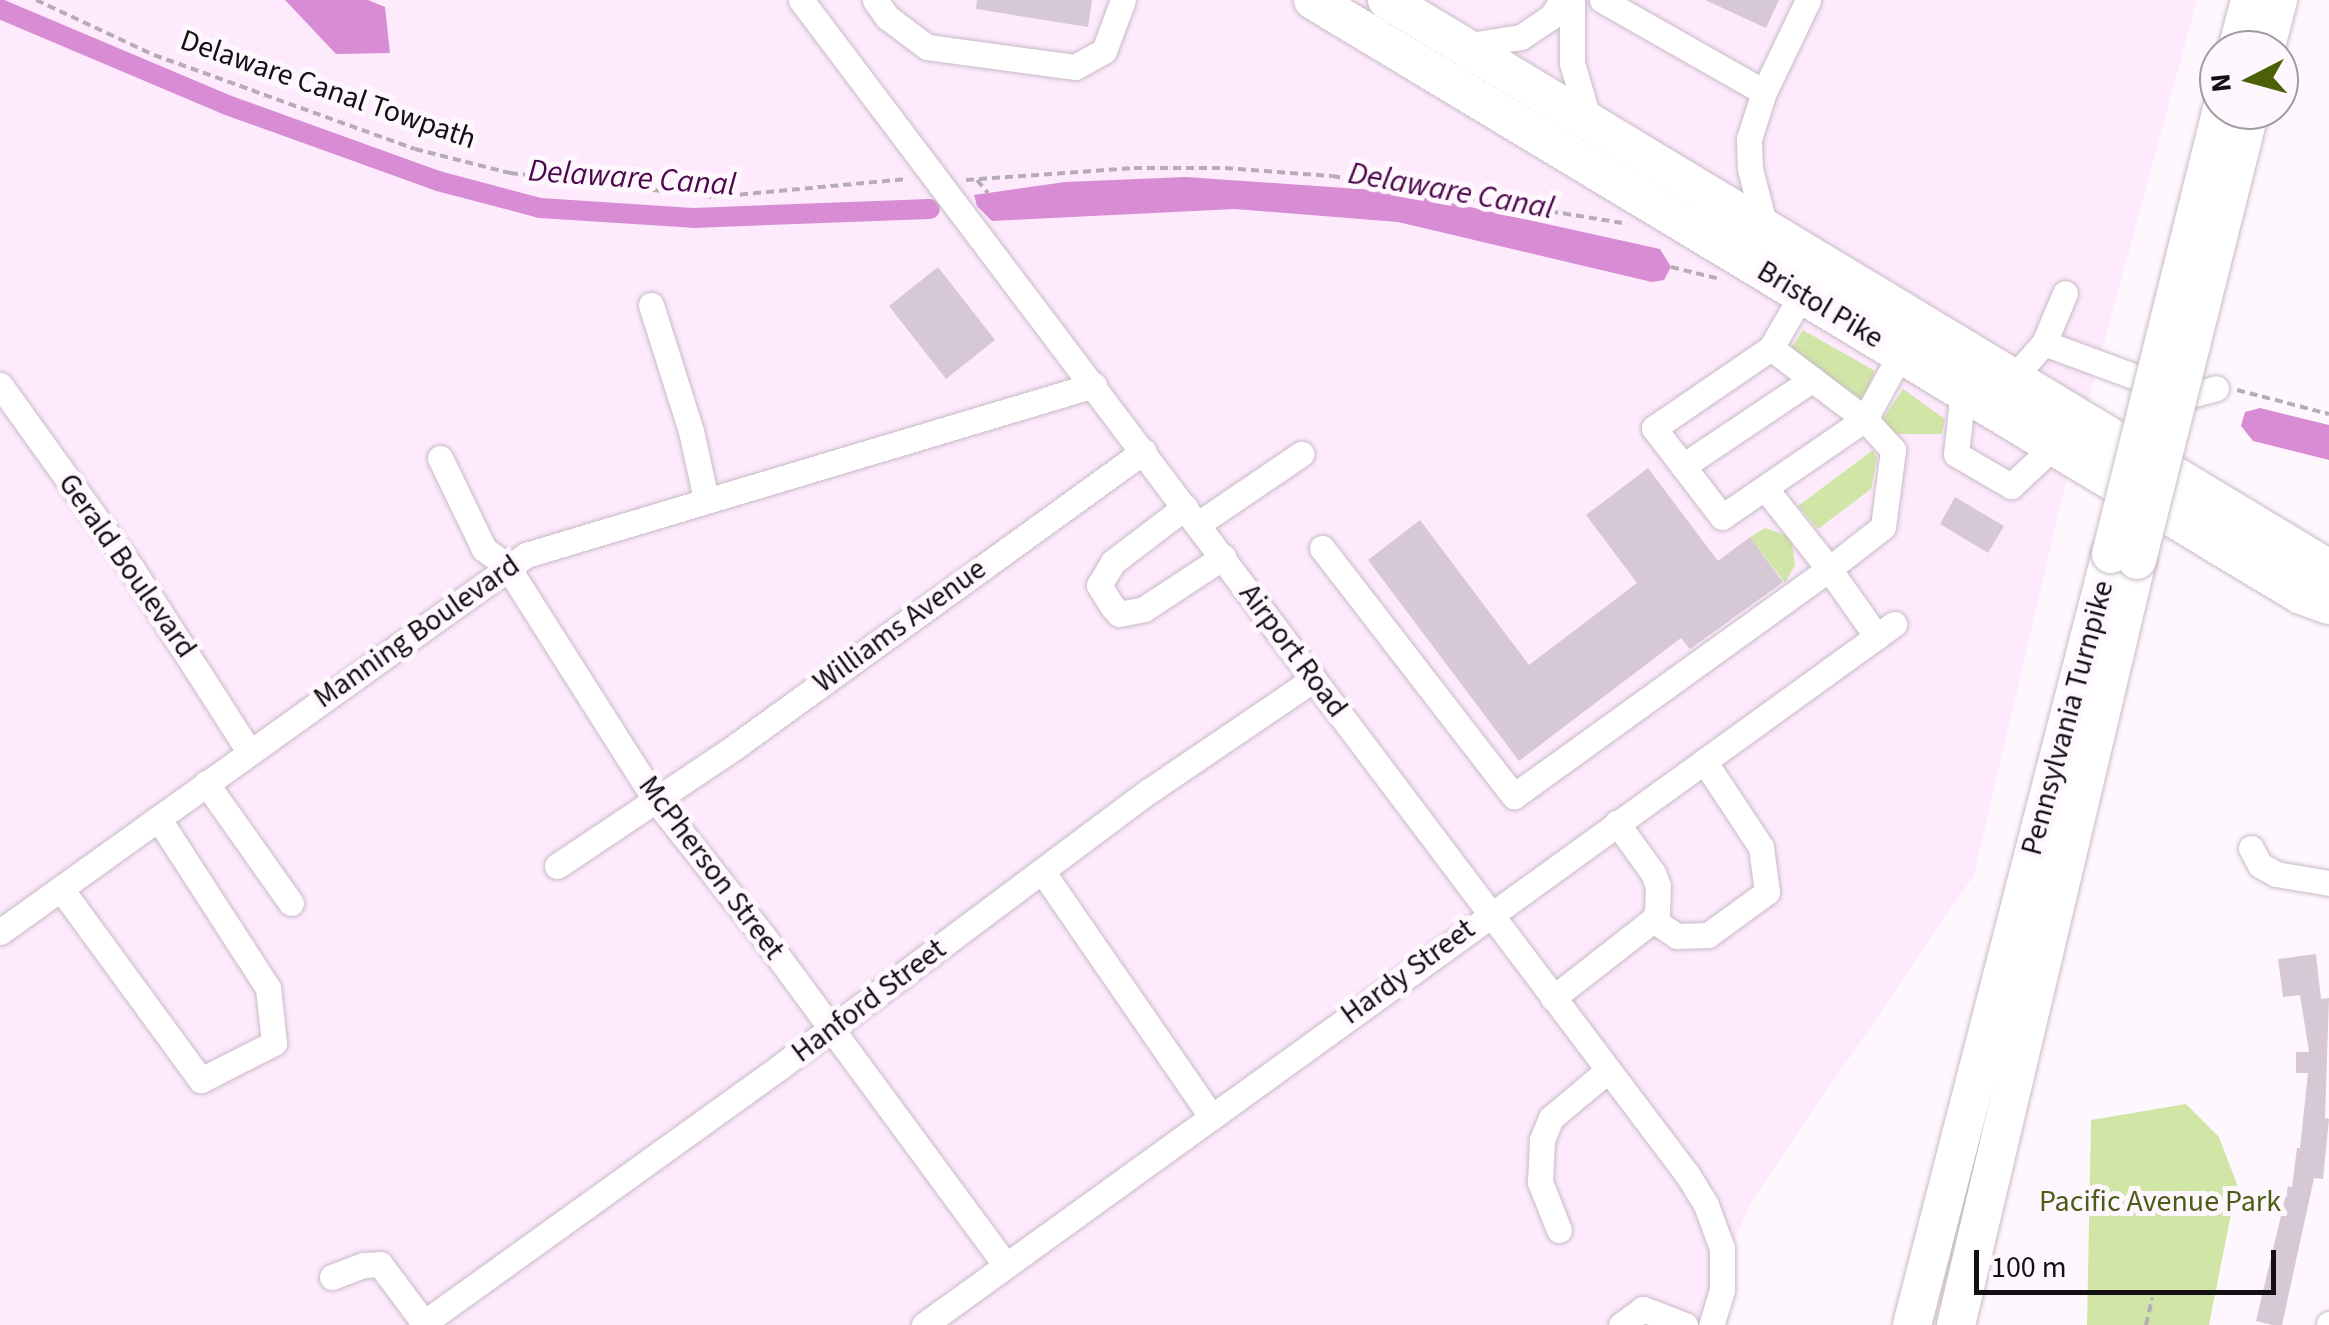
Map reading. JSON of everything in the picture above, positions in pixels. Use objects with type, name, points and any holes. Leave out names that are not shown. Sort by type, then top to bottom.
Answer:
[{"type":"highway","name":"Bristol Pike","points":[[1313,0],[2302,595],[2329,605]]},
{"type":"highway","name":"Bristol Pike","points":[[1386,0],[1426,10],[1463,46],[2329,569]]},
{"type":"highway","points":[[2242,30],[2250,0]]},
{"type":"highway","points":[[2270,30],[2278,0]]},
{"type":"highway","name":"Pennsylvania Turnpike","points":[[1956,1325],[2218,130]]},
{"type":"highway","name":"Pennsylvania Turnpike","points":[[1912,1325],[2244,130]]},
{"type":"street","name":"Airport Road","points":[[801,0],[1687,1174],[1718,1230],[1724,1272],[1711,1325]]},
{"type":"street","points":[[874,0],[887,17],[927,47],[1075,66],[1104,51],[1123,0]]},
{"type":"street","points":[[1463,46],[1485,46],[1521,37],[1552,17],[1562,0]]},
{"type":"street","points":[[1572,0],[1572,63],[1589,122]]},
{"type":"street","points":[[1602,0],[1764,92]]},
{"type":"street","points":[[1765,227],[1748,154],[1752,122],[1808,0]]},
{"type":"street","points":[[2014,377],[2044,343],[2065,293]]},
{"type":"street","points":[[1802,294],[1772,348],[1654,428],[1722,517],[1865,419],[1901,353]]},
{"type":"street","points":[[651,305],[691,431],[706,499]]},
{"type":"street","points":[[2044,343],[2187,396],[2216,388]]},
{"type":"street","points":[[1322,548],[1514,796],[1830,569],[1882,527],[1893,450],[1865,419],[1772,348]]},
{"type":"street","points":[[1683,466],[1812,379]]},
{"type":"street","name":"Gerald Boulevard","points":[[0,385],[132,569],[249,751]]},
{"type":"street","name":"Manning Boulevard","points":[[11,925],[507,566],[552,543],[978,423],[1094,385]]},
{"type":"street","points":[[1964,390],[1956,454],[2011,486],[2055,445]]},
{"type":"street","name":"Williams Avenue","points":[[556,866],[736,746],[1144,451]]},
{"type":"street","points":[[1222,557],[1144,609],[1118,614],[1099,585],[1113,562],[1301,454]]},
{"type":"street","name":"McPherson Street","points":[[440,458],[484,549],[507,566],[654,798],[1006,1265]]},
{"type":"street","points":[[1765,488],[1830,569]]},
{"type":"street","name":"Hardy Street","points":[[924,1325],[1489,913],[1886,630],[1830,569]]},
{"type":"street","name":"Hanford Street","points":[[422,1324],[1042,871],[1314,679]]},
{"type":"street","points":[[1653,920],[1677,936],[1708,935],[1767,892],[1760,847],[1704,761]]},
{"type":"street","points":[[206,783],[291,903]]},
{"type":"street","points":[[61,890],[201,1080],[274,1043],[268,988],[158,818]]},
{"type":"street","points":[[1553,998],[1653,920],[1658,886],[1617,823]]},
{"type":"street","points":[[2250,848],[2260,865],[2276,874],[2329,883]]},
{"type":"street","points":[[1042,871],[1210,1116]]},
{"type":"street","points":[[1560,1230],[1540,1182],[1542,1140],[1551,1118],[1607,1071]]},
{"type":"street","points":[[332,1278],[362,1265],[380,1264],[422,1324]]},
{"type":"street","points":[[1621,1325],[1643,1309],[1686,1325]]},
{"type":"path","name":"Delaware Canal Towpath","points":[[36,0],[113,36],[274,98],[414,149],[510,173],[714,197],[915,177]]},
{"type":"path","points":[[111,44],[113,36]]},
{"type":"path","points":[[270,109],[274,98]]},
{"type":"path","points":[[988,194],[978,180],[1134,168],[1225,168],[1332,176],[1630,224]]},
{"type":"path","points":[[1671,267],[1728,281]]},
{"type":"path","points":[[2216,388],[2329,414]]},
{"type":"path","points":[[2146,1325],[2152,1298]]},
{"type":"shaded area","points":[[0,0],[2197,0],[2062,498],[1974,875],[1753,1199],[1696,1325],[0,1325]]},
{"type":"shaded area","points":[[285,0],[368,0],[385,7],[390,53],[336,54]]},
{"type":"shaded area","points":[[1186,177],[1402,192],[1660,249],[1671,267],[1664,280],[1652,282],[1398,222],[1235,209],[992,221],[977,206],[974,195],[1065,182]]},
{"type":"shaded area","points":[[2260,408],[2329,425],[2329,460],[2253,441],[2241,426],[2245,412]]},
{"type":"green space","points":[[1803,330],[1875,371],[1862,399],[1857,400],[1790,350]]},
{"type":"green space","points":[[1903,389],[1945,419],[1942,434],[1896,434],[1882,420]]},
{"type":"green space","points":[[1873,450],[1877,459],[1871,489],[1818,529],[1798,506]]},
{"type":"green space","points":[[1765,528],[1786,535],[1792,543],[1795,565],[1785,583],[1750,537]]},
{"type":"green space","name":"Pacific Avenue Park","points":[[2186,1104],[2219,1137],[2237,1184],[2209,1325],[2087,1325],[2091,1120]]},
{"type":"building","points":[[977,0],[1092,0],[1088,27],[976,9]]},
{"type":"building","points":[[1705,0],[1779,0],[1766,28]]},
{"type":"building","points":[[938,267],[995,340],[946,379],[889,306]]},
{"type":"building","points":[[1648,468],[1718,561],[1750,537],[1783,582],[1690,649],[1681,638],[1519,761],[1368,560],[1420,520],[1529,665],[1637,583],[1586,515]]},
{"type":"building","points":[[1955,497],[2004,526],[1988,553],[1940,524]]},
{"type":"building","points":[[2316,954],[2321,999],[2329,998],[2325,1118],[2329,1119],[2323,1179],[2314,1178],[2282,1325],[2272,1325],[2256,1321],[2300,1148],[2308,1073],[2296,1073],[2296,1052],[2309,1052],[2300,995],[2283,997],[2278,959]]},
{"type":"waterway","name":"Delaware Canal","points":[[0,9],[227,105],[438,181],[540,208],[693,218],[930,209]]}]
